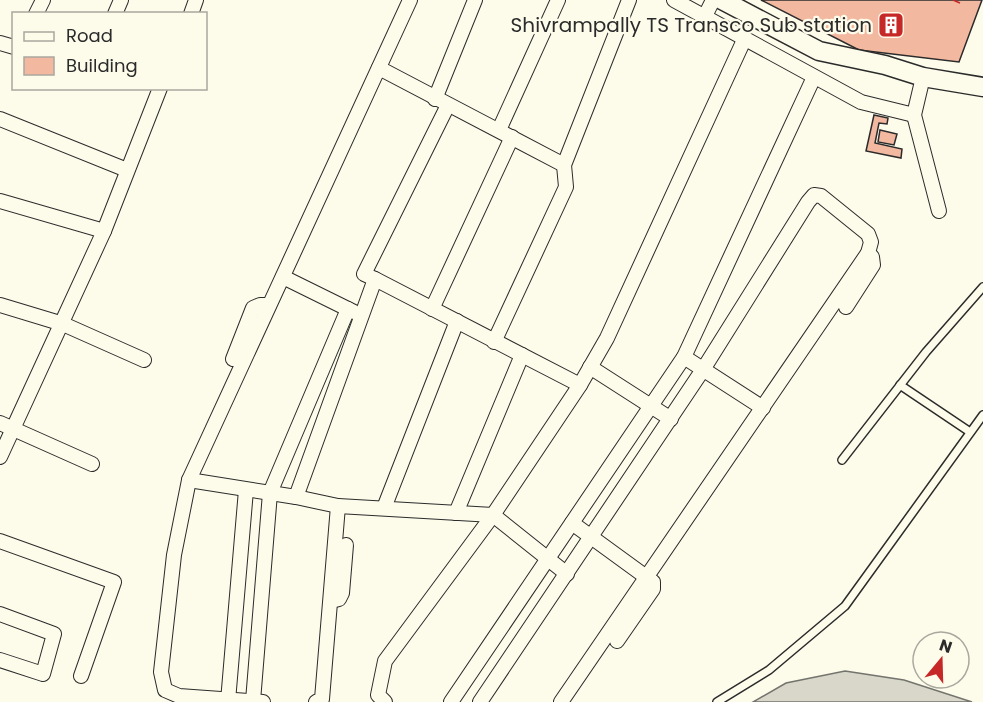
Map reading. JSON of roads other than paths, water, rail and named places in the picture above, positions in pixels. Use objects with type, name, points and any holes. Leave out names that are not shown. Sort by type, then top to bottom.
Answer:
[{"type":"street","points":[[348,309],[270,493],[258,701],[228,701],[179,696],[165,690],[161,672],[174,555],[189,480],[410,0]]},
{"type":"street","points":[[435,99],[475,0]]},
{"type":"street","points":[[500,130],[558,0]]},
{"type":"street","points":[[494,342],[566,187],[564,165],[629,0]]},
{"type":"street","points":[[674,0],[688,4],[704,18],[861,102],[914,115]]},
{"type":"street","points":[[704,18],[713,0]]},
{"type":"street","points":[[722,0],[819,51],[885,65],[923,77],[983,87]]},
{"type":"street","points":[[385,702],[378,695],[386,661],[493,515],[590,367],[642,263],[744,40]]},
{"type":"street","points":[[885,65],[924,67],[983,76]]},
{"type":"street","points":[[379,68],[564,165]]},
{"type":"street","points":[[451,702],[684,357],[814,77]]},
{"type":"street","points":[[923,77],[914,115],[939,211]]},
{"type":"street","points":[[0,457],[6,425],[63,324],[104,231],[159,90]]},
{"type":"street","points":[[448,105],[364,274],[580,385]]},
{"type":"street","points":[[0,119],[127,170]]},
{"type":"street","points":[[432,309],[512,137]]},
{"type":"street","points":[[480,702],[671,419],[814,195],[821,196],[868,234],[871,242],[868,253],[648,578],[561,702]]},
{"type":"street","points":[[0,201],[104,231]]},
{"type":"street","points":[[846,307],[873,265],[872,257],[868,253]]},
{"type":"street","points":[[283,277],[364,316]]},
{"type":"street","points":[[296,497],[364,316],[375,279]]},
{"type":"street","points":[[0,305],[63,324],[144,360]]},
{"type":"street","points":[[233,359],[253,308],[269,305]]},
{"type":"street","points":[[384,508],[458,321]]},
{"type":"street","points":[[456,513],[522,355]]},
{"type":"street","points":[[684,357],[763,408]]},
{"type":"street","points":[[590,367],[671,419]]},
{"type":"street","points":[[6,425],[92,464]]},
{"type":"street","points":[[189,480],[338,506],[493,515],[567,574]]},
{"type":"street","points":[[228,701],[246,490]]},
{"type":"street","points":[[315,702],[322,699],[338,506]]},
{"type":"street","points":[[572,523],[653,582],[653,589],[616,641]]},
{"type":"street","points":[[0,541],[114,582],[81,676]]},
{"type":"street","points":[[331,601],[339,599],[342,593],[346,545]]},
{"type":"street","points":[[0,614],[54,634],[43,674],[0,660]]},
{"type":"lane","points":[[842,460],[900,385],[983,287]]},
{"type":"lane","points":[[900,385],[970,432]]},
{"type":"lane","points":[[717,702],[769,670],[845,606],[983,415]]},
{"type":"place","name":"Shivrampally TS Transco Sub station","points":[[891,25]]}]
